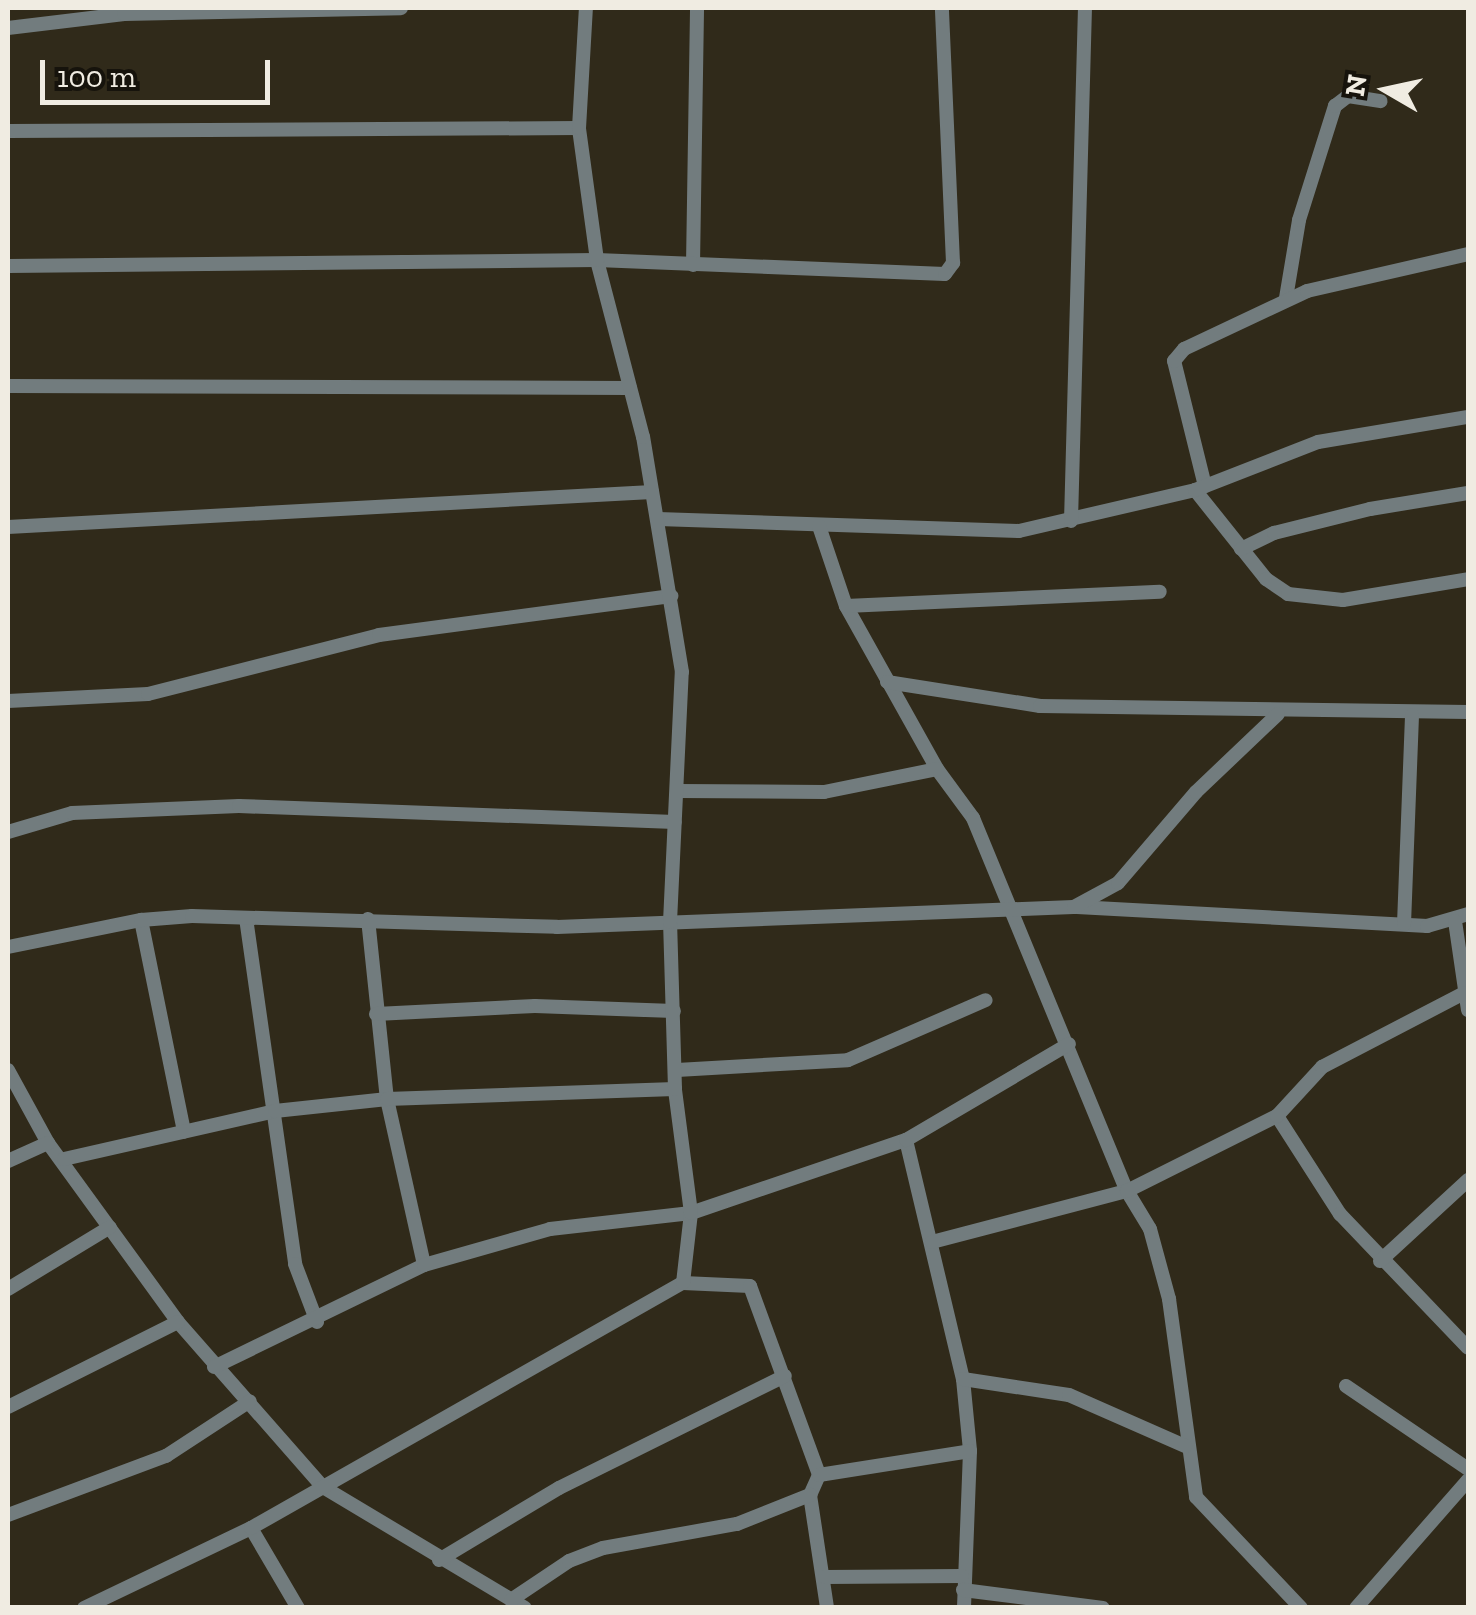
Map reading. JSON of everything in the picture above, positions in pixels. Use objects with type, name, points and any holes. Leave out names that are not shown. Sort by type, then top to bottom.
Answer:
[{"type":"street","points":[[8,28],[124,14],[401,8]]},
{"type":"street","points":[[586,8],[580,128],[596,260],[630,388],[658,519],[682,672],[670,922],[675,1089],[691,1214],[683,1283]]},
{"type":"street","points":[[693,265],[697,8]]},
{"type":"street","points":[[8,266],[596,260],[946,274],[952,263],[942,8]]},
{"type":"street","points":[[1071,521],[1085,8]]},
{"type":"street","points":[[1286,298],[1299,220],[1335,106],[1348,96],[1381,101]]},
{"type":"street","points":[[8,131],[580,128]]},
{"type":"street","points":[[1468,254],[1286,298],[1176,356],[1200,488],[1266,578],[1288,594],[1317,600],[1390,597],[1468,579]]},
{"type":"street","points":[[8,386],[630,388]]},
{"type":"street","points":[[658,519],[1019,531],[1200,488],[1318,442],[1468,417]]},
{"type":"street","points":[[8,528],[652,492]]},
{"type":"street","points":[[1241,548],[1331,518],[1468,493]]},
{"type":"street","points":[[820,526],[846,606],[937,769],[973,818],[1127,1192],[1150,1229],[1169,1300],[1185,1446],[1196,1497],[1301,1608]]},
{"type":"street","points":[[846,606],[1160,592]]},
{"type":"street","points":[[8,701],[148,694],[379,634],[671,596]]},
{"type":"street","points":[[887,682],[1040,706],[1278,714],[1468,712]]},
{"type":"street","points":[[1074,907],[1118,883],[1196,792],[1278,714]]},
{"type":"street","points":[[1404,924],[1412,715]]},
{"type":"street","points":[[678,791],[824,792],[937,769]]},
{"type":"street","points":[[8,832],[72,813],[238,806],[676,822]]},
{"type":"street","points":[[8,947],[141,920],[368,918],[557,927],[1074,907],[1404,924],[1462,917],[1468,1010]]},
{"type":"street","points":[[246,918],[296,1264],[316,1322]]},
{"type":"street","points":[[368,918],[387,1099],[424,1266]]},
{"type":"street","points":[[141,920],[184,1132]]},
{"type":"street","points":[[932,1242],[1127,1192],[1277,1116],[1322,1067],[1464,993]]},
{"type":"street","points":[[677,1070],[848,1060],[986,1000]]},
{"type":"street","points":[[376,1014],[534,1006],[674,1011]]},
{"type":"street","points":[[214,1367],[316,1322],[424,1266],[550,1229],[691,1214],[906,1140],[1069,1044]]},
{"type":"street","points":[[8,1070],[48,1143],[64,1159],[178,1322],[323,1487],[438,1560],[525,1608]]},
{"type":"street","points":[[64,1159],[275,1111],[387,1099],[675,1089]]},
{"type":"street","points":[[1277,1116],[1340,1214],[1380,1262],[1468,1348]]},
{"type":"street","points":[[906,1140],[963,1379],[970,1451],[964,1608]]},
{"type":"street","points":[[8,1161],[48,1143]]},
{"type":"street","points":[[1380,1262],[1468,1180]]},
{"type":"street","points":[[8,1289],[110,1227]]},
{"type":"street","points":[[84,1608],[251,1528],[683,1283],[750,1286],[819,1475],[810,1496],[827,1608]]},
{"type":"street","points":[[8,1407],[178,1322]]},
{"type":"street","points":[[438,1560],[559,1488],[785,1376]]},
{"type":"street","points":[[963,1379],[1069,1395],[1185,1446]]},
{"type":"street","points":[[1346,1386],[1468,1469]]},
{"type":"street","points":[[8,1514],[166,1456],[250,1401]]},
{"type":"street","points":[[819,1475],[970,1451]]},
{"type":"street","points":[[1356,1608],[1468,1480]]},
{"type":"street","points":[[510,1600],[569,1561],[604,1548],[737,1524],[810,1496]]},
{"type":"street","points":[[251,1528],[298,1608]]},
{"type":"street","points":[[825,1577],[963,1583],[1102,1608]]}]
